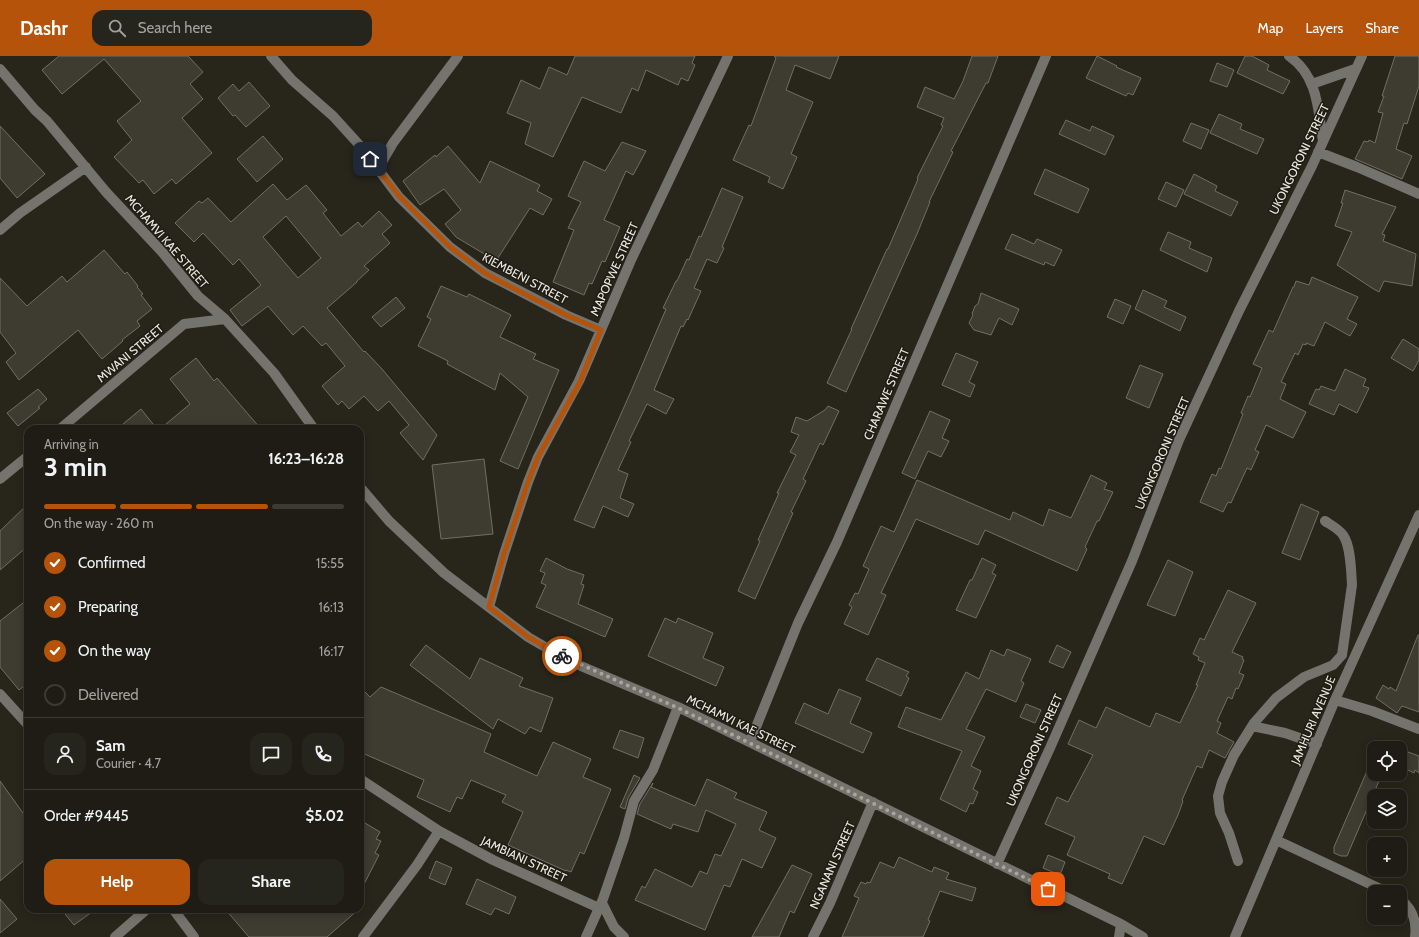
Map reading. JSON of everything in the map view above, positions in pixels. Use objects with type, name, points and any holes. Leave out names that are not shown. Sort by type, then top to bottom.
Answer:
[{"type":"street","name":"KIEMBENI STREET","points":[[270,56],[292,80],[333,116],[362,149],[399,196],[450,247],[485,273],[566,315],[601,330]]},
{"type":"street","points":[[378,169],[397,137],[458,56]]},
{"type":"street","name":"MAPOPWE STREET","points":[[489,607],[504,554],[538,457],[580,382],[631,260],[728,56]]},
{"type":"street","name":"CHARAWE STREET","points":[[750,742],[798,623],[841,534],[1046,56]]},
{"type":"street","points":[[1289,56],[1299,63],[1307,73],[1312,84],[1323,141]]},
{"type":"street","name":"UKONGORONI STREET","points":[[997,864],[1117,597],[1179,440],[1239,311],[1318,152],[1362,56]]},
{"type":"street","name":"MCHAMVI KAE STREET","points":[[0,69],[35,110],[47,121],[106,192],[163,252],[198,296],[225,319],[274,373],[311,425]]},
{"type":"street","points":[[1312,84],[1356,69]]},
{"type":"street","points":[[1318,152],[1419,194]]},
{"type":"street","points":[[0,230],[20,213],[86,167]]},
{"type":"street","name":"MWANI STREET","points":[[65,425],[184,324],[225,319]]},
{"type":"street","points":[[0,479],[24,459]]},
{"type":"street","name":"MCHAMVI KAE STREET","points":[[364,492],[390,521],[444,573],[528,637],[569,661],[678,708],[750,742],[1121,924],[1143,937]]},
{"type":"street","name":"JAMHURI AVENUE","points":[[1235,937],[1336,700],[1419,515]]},
{"type":"street","points":[[1238,861],[1229,833],[1220,813],[1218,796],[1222,782],[1234,755],[1252,726],[1276,698],[1304,677],[1333,665],[1342,655],[1352,585],[1351,568],[1346,542],[1343,535],[1325,521]]},
{"type":"street","points":[[0,694],[24,720]]},
{"type":"street","points":[[1336,700],[1372,711],[1419,729]]},
{"type":"street","points":[[586,937],[601,905],[624,838],[634,801],[653,770],[678,708]]},
{"type":"street","points":[[1252,726],[1267,728],[1317,744]]},
{"type":"street","name":"JAMBIANI STREET","points":[[364,782],[439,831],[493,860],[601,905]]},
{"type":"street","name":"NGANANI STREET","points":[[813,937],[830,903],[873,802]]},
{"type":"street","points":[[363,937],[417,865],[439,831]]},
{"type":"street","points":[[1276,840],[1372,885]]},
{"type":"street","points":[[1407,904],[1414,919],[1415,937]]},
{"type":"street","points":[[601,905],[614,927],[624,937]]},
{"type":"street","points":[[115,937],[142,913]]},
{"type":"street","points":[[176,913],[194,937]]},
{"type":"street","points":[[1119,937],[1121,924]]},
{"type":"building","points":[[59,56],[188,56],[203,72],[190,84],[203,99],[182,118],[212,153],[176,184],[172,179],[154,194],[143,180],[139,183],[114,157],[132,140],[117,121],[141,101],[104,59],[62,94],[42,70]]},
{"type":"building","points":[[575,56],[695,56],[692,63],[695,65],[688,81],[681,78],[678,85],[646,70],[638,91],[632,88],[621,113],[582,97],[553,157],[525,144],[531,123],[507,113],[521,80],[540,89],[549,67],[567,75]]},
{"type":"building","points":[[774,56],[839,56],[830,79],[795,65],[786,90],[813,102],[791,154],[797,157],[783,189],[768,182],[770,177],[733,160],[749,125],[751,126],[776,58]]},
{"type":"building","points":[[972,56],[998,56],[988,83],[986,83],[951,151],[953,152],[929,202],[917,234],[846,392],[827,383],[888,249],[918,179],[917,178],[943,126],[941,125],[944,118],[917,107],[925,87],[954,99],[963,81]]},
{"type":"building","points":[[1097,56],[1117,66],[1116,67],[1141,78],[1133,95],[1128,93],[1126,96],[1086,78]]},
{"type":"building","points":[[1245,56],[1252,56],[1269,65],[1267,70],[1290,81],[1283,94],[1237,73]]},
{"type":"building","points":[[1395,56],[1419,56],[1419,86],[1407,124],[1404,123],[1396,149],[1412,156],[1402,179],[1355,159],[1364,141],[1368,142],[1369,140],[1375,143],[1383,113],[1378,112]]},
{"type":"building","points":[[1217,63],[1234,70],[1227,87],[1210,81]]},
{"type":"building","points":[[249,82],[270,106],[246,127],[235,115],[233,116],[218,98],[233,84],[239,91]]},
{"type":"building","points":[[1219,114],[1242,124],[1240,129],[1264,139],[1257,154],[1210,133]]},
{"type":"building","points":[[1066,120],[1090,131],[1092,126],[1114,136],[1105,155],[1059,134]]},
{"type":"building","points":[[1191,123],[1209,130],[1201,149],[1183,141]]},
{"type":"building","points":[[0,126],[45,174],[17,198],[0,178]]},
{"type":"building","points":[[263,136],[283,159],[257,182],[237,159]]},
{"type":"building","points":[[622,142],[646,151],[633,175],[626,171],[604,220],[620,227],[605,262],[602,261],[592,284],[589,283],[584,295],[553,282],[574,230],[568,228],[581,202],[568,196],[584,161],[605,171]]},
{"type":"building","points":[[448,146],[480,183],[490,161],[540,185],[537,191],[552,199],[543,215],[530,208],[496,261],[456,237],[445,224],[461,210],[444,189],[420,205],[403,181],[435,155],[436,157]]},
{"type":"building","points":[[1045,169],[1089,189],[1078,213],[1034,194]]},
{"type":"building","points":[[1194,174],[1217,186],[1215,191],[1238,202],[1231,216],[1184,194]]},
{"type":"building","points":[[1166,182],[1184,190],[1176,207],[1158,199]]},
{"type":"building","points":[[273,184],[287,200],[306,185],[327,210],[323,213],[341,236],[358,222],[362,227],[379,211],[392,225],[382,234],[390,243],[364,266],[369,270],[327,308],[364,352],[365,351],[382,369],[437,435],[423,460],[400,433],[409,425],[389,401],[378,411],[364,396],[349,409],[342,401],[338,405],[322,386],[345,366],[326,343],[322,346],[303,326],[293,335],[268,306],[242,326],[230,310],[261,285],[239,259],[233,265],[203,233],[194,242],[175,223],[199,201],[202,203],[208,198],[231,222]],"holes":[[[286,216],[321,258],[298,278],[263,237]]]},
{"type":"building","points":[[722,188],[743,197],[722,247],[724,248],[717,263],[707,259],[694,288],[701,291],[688,320],[687,319],[683,327],[681,326],[654,390],[674,399],[666,414],[647,404],[629,441],[631,442],[618,470],[628,474],[620,498],[634,504],[628,517],[603,506],[594,528],[574,520],[666,309],[663,308],[687,259],[689,260],[699,236],[701,237]]},
{"type":"building","points":[[1345,190],[1396,207],[1382,234],[1385,235],[1383,241],[1416,254],[1412,286],[1384,281],[1379,292],[1337,265],[1352,232],[1335,226],[1343,203],[1341,203]]},
{"type":"building","points":[[1168,232],[1191,242],[1189,248],[1212,258],[1207,272],[1160,250]]},
{"type":"building","points":[[1012,234],[1034,244],[1037,239],[1062,250],[1054,266],[1045,262],[1044,265],[1005,249]]},
{"type":"building","points":[[104,250],[125,274],[127,272],[143,294],[141,295],[152,309],[137,321],[140,326],[122,340],[123,341],[102,359],[78,330],[19,380],[6,362],[16,353],[0,332],[0,278],[27,306],[62,276],[67,282]]},
{"type":"building","points":[[1312,277],[1358,297],[1347,319],[1357,324],[1350,336],[1325,322],[1314,346],[1306,343],[1306,345],[1303,344],[1298,355],[1295,353],[1281,382],[1286,384],[1280,399],[1306,412],[1293,438],[1266,425],[1255,450],[1259,452],[1251,470],[1247,468],[1231,503],[1228,502],[1223,512],[1200,502],[1212,474],[1216,476],[1219,468],[1221,469],[1243,414],[1241,413],[1248,396],[1250,397],[1262,368],[1253,364],[1269,330],[1273,332],[1296,281],[1309,285]]},
{"type":"building","points":[[441,286],[467,297],[469,294],[511,315],[500,337],[536,354],[533,359],[559,370],[518,469],[500,461],[528,397],[500,373],[495,390],[447,364],[448,361],[418,346],[431,319],[427,317]]},
{"type":"building","points":[[1143,290],[1167,301],[1164,307],[1186,317],[1180,331],[1135,309]]},
{"type":"building","points":[[981,293],[1019,309],[1012,325],[999,318],[991,335],[974,330],[969,323],[975,306],[978,304]]},
{"type":"building","points":[[396,297],[405,308],[381,327],[372,317]]},
{"type":"building","points":[[1115,299],[1131,306],[1123,324],[1107,317]]},
{"type":"building","points":[[1403,339],[1419,349],[1419,360],[1413,371],[1391,358]]},
{"type":"building","points":[[956,353],[978,362],[969,382],[975,385],[970,397],[942,385]]},
{"type":"building","points":[[196,358],[214,381],[217,378],[258,425],[165,425],[190,404],[170,379]]},
{"type":"building","points":[[1140,365],[1163,374],[1149,408],[1126,398]]},
{"type":"building","points":[[1345,369],[1366,379],[1363,386],[1369,388],[1357,413],[1339,404],[1334,415],[1309,404],[1316,389],[1319,390],[1321,386],[1335,391]]},
{"type":"building","points":[[38,389],[47,399],[38,407],[40,408],[18,426],[7,413]]},
{"type":"building","points":[[828,406],[839,411],[823,445],[820,443],[803,479],[806,481],[791,512],[793,513],[755,599],[738,591],[760,541],[758,540],[779,493],[777,493],[796,455],[790,452],[799,435],[791,432],[796,417],[807,421],[825,410]]},
{"type":"building","points":[[141,409],[154,425],[122,425]]},
{"type":"building","points":[[930,411],[950,420],[942,438],[949,441],[941,457],[928,451],[915,479],[902,473]]},
{"type":"building","points":[[484,459],[493,534],[441,539],[432,465]]},
{"type":"building","points":[[1091,475],[1107,483],[1104,489],[1113,492],[1085,547],[1087,549],[1077,571],[985,530],[978,545],[916,519],[881,593],[886,595],[868,635],[844,624],[852,607],[849,605],[855,593],[858,594],[869,569],[863,566],[881,526],[894,532],[917,480],[1010,520],[1013,512],[1043,526],[1049,509],[1071,518]]},
{"type":"building","points":[[1301,504],[1319,512],[1300,560],[1282,553]]},
{"type":"building","points":[[24,508],[24,549],[0,570],[0,531]]},
{"type":"building","points":[[546,558],[567,569],[584,575],[581,584],[584,585],[578,604],[613,619],[605,637],[536,607],[546,585],[541,583],[545,573],[540,571]]},
{"type":"building","points":[[982,558],[996,565],[992,573],[996,575],[976,618],[956,610]]},
{"type":"building","points":[[1168,560],[1193,572],[1175,616],[1147,605]]},
{"type":"building","points":[[1228,590],[1256,603],[1232,652],[1243,657],[1242,659],[1244,660],[1239,673],[1244,675],[1238,689],[1236,688],[1232,699],[1228,697],[1217,721],[1221,723],[1217,733],[1234,742],[1225,758],[1209,750],[1202,768],[1197,766],[1182,800],[1183,801],[1178,815],[1164,845],[1144,836],[1122,884],[1108,878],[1110,874],[1067,855],[1075,837],[1045,824],[1057,797],[1068,802],[1093,755],[1068,744],[1079,720],[1096,728],[1106,707],[1150,727],[1156,713],[1180,723],[1198,685],[1196,685],[1205,663],[1198,660],[1199,657],[1193,654],[1200,638],[1204,640]]},
{"type":"building","points":[[24,602],[24,686],[19,690],[0,667],[0,621]]},
{"type":"building","points":[[665,618],[676,623],[678,618],[713,633],[703,658],[724,667],[716,686],[648,656]]},
{"type":"building","points":[[1418,635],[1419,712],[1402,706],[1397,713],[1376,698],[1383,685],[1396,691]]},
{"type":"building","points":[[426,645],[470,679],[480,658],[523,678],[519,686],[553,698],[541,732],[530,727],[525,734],[498,719],[493,729],[410,665]]},
{"type":"building","points":[[1057,645],[1071,652],[1063,668],[1049,662]]},
{"type":"building","points":[[1007,649],[1031,659],[1021,681],[1024,683],[1016,702],[986,689],[966,729],[985,737],[971,766],[981,771],[973,789],[978,792],[973,804],[970,803],[966,812],[940,799],[962,751],[898,727],[906,707],[941,720],[966,672],[979,679],[991,650],[1004,656]]},
{"type":"building","points":[[877,658],[909,672],[906,676],[909,678],[901,696],[866,680]]},
{"type":"building","points":[[381,687],[491,734],[484,752],[537,776],[553,742],[591,759],[583,777],[611,789],[584,854],[580,852],[571,872],[508,845],[523,812],[502,802],[506,795],[471,780],[462,799],[457,797],[450,812],[417,797],[424,780],[364,754],[364,691],[370,697]]},
{"type":"building","points":[[839,689],[861,698],[850,723],[872,733],[863,753],[795,723],[804,703],[828,714]]},
{"type":"building","points":[[1026,704],[1041,710],[1035,723],[1020,717]]},
{"type":"building","points":[[620,730],[644,738],[638,758],[613,748]]},
{"type":"building","points":[[1407,752],[1419,756],[1419,773],[1415,770],[1414,773],[1407,770]]},
{"type":"building","points":[[1367,771],[1367,781],[1379,781],[1376,789],[1367,789],[1367,809],[1347,856],[1341,856],[1334,853],[1334,847]]},
{"type":"building","points":[[634,775],[640,778],[628,798],[625,809],[620,807]]},
{"type":"building","points":[[707,779],[737,793],[734,798],[767,812],[759,830],[776,838],[762,868],[742,859],[730,887],[724,885],[705,930],[635,900],[642,886],[645,888],[655,869],[692,887],[700,871],[707,874],[715,854],[721,856],[736,824],[706,810],[698,832],[673,824],[671,829],[637,814],[640,804],[653,783],[651,787],[695,806]]},
{"type":"building","points":[[0,781],[24,814],[24,860],[0,881]]},
{"type":"building","points":[[364,822],[380,832],[376,839],[381,841],[375,853],[379,855],[364,884]]},
{"type":"building","points":[[1048,855],[1065,862],[1060,875],[1043,868]]},
{"type":"building","points":[[899,857],[932,872],[934,867],[949,873],[946,879],[976,888],[972,901],[940,891],[928,920],[930,921],[923,937],[842,937],[859,898],[854,896],[861,882],[866,884],[867,882],[870,883],[880,862],[894,868]]},
{"type":"building","points":[[436,861],[452,868],[445,885],[429,878]]},
{"type":"building","points":[[792,865],[812,874],[794,913],[790,911],[779,937],[752,937]]},
{"type":"building","points":[[477,879],[516,897],[509,914],[495,908],[491,915],[466,904]]},
{"type":"building","points":[[0,899],[17,919],[0,933]]},
{"type":"building","points":[[64,913],[90,913],[74,925]]},
{"type":"building","points":[[228,913],[354,913],[327,937],[249,937]]},
{"type":"way so far","points":[[562,656],[569,661],[678,708],[750,742],[1048,889]]},
{"type":"route","points":[[370,159],[399,196],[450,247],[466,259],[485,273],[501,282],[566,315],[601,330],[580,382],[538,457],[504,554],[489,607],[528,637],[562,656]]}]
